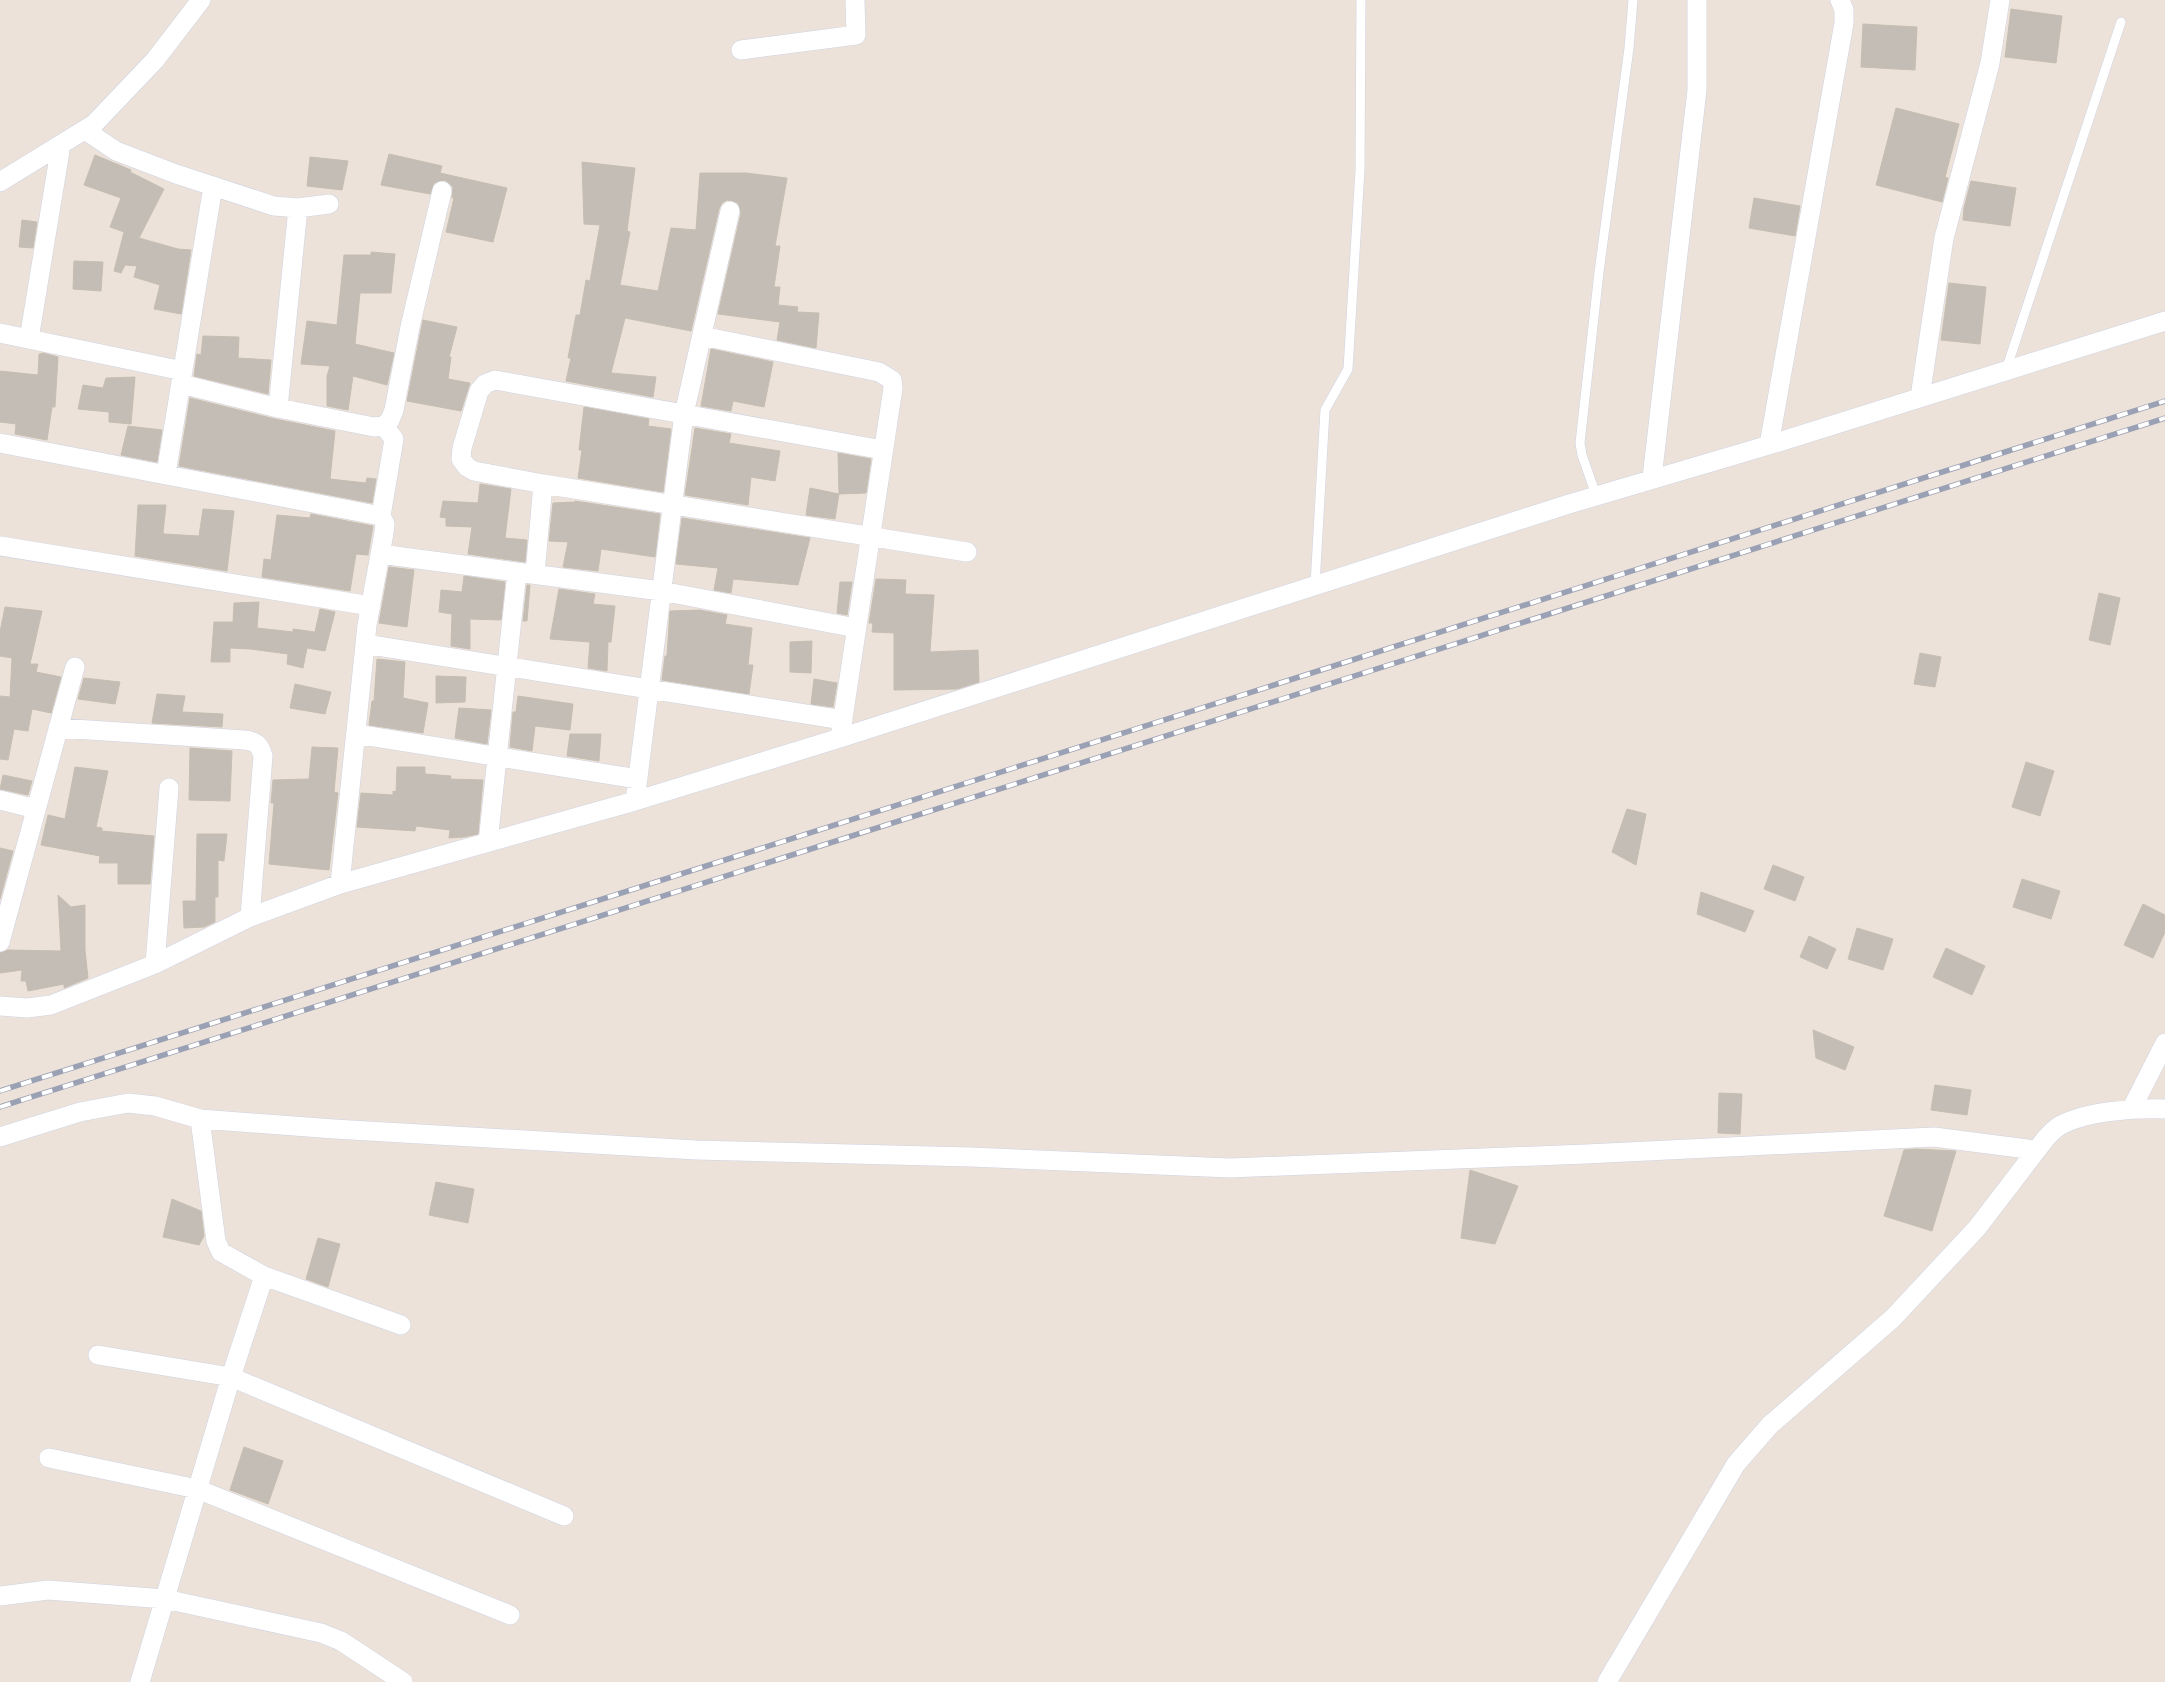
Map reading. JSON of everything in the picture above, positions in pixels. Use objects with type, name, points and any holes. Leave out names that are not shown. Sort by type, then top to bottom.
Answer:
[{"type":"street","points":[[0,182],[90,127],[155,60],[201,0]]},
{"type":"street","points":[[741,50],[856,35],[855,0]]},
{"type":"street","points":[[1652,478],[1697,90],[1697,0]]},
{"type":"street","points":[[1769,445],[1844,23],[1844,10],[1840,0]]},
{"type":"street","points":[[1920,397],[1945,231],[1990,63],[2000,0]]},
{"type":"street","points":[[90,127],[116,151],[274,206],[298,208],[330,204]]},
{"type":"street","points":[[29,339],[61,145]]},
{"type":"street","points":[[166,474],[213,186]]},
{"type":"street","points":[[0,333],[182,378],[278,408],[374,427],[384,426],[390,420],[394,410],[410,327],[442,191]]},
{"type":"street","points":[[278,408],[298,208]]},
{"type":"street","points":[[635,801],[684,414],[730,211]]},
{"type":"street","points":[[0,1006],[27,1008],[51,1005],[155,964],[250,917],[340,884],[635,801],[840,738],[1596,495],[1769,445],[2165,321]]},
{"type":"street","points":[[702,336],[879,372],[892,380],[893,388],[840,738]]},
{"type":"street","points":[[883,450],[509,381],[495,380],[484,384],[479,391],[462,448],[461,459],[467,467],[474,471],[544,484],[966,552]]},
{"type":"street","points":[[340,884],[365,644],[380,554],[384,524],[381,516],[394,440],[384,426]]},
{"type":"street","points":[[0,443],[381,516]]},
{"type":"street","points":[[488,842],[507,667],[544,484]]},
{"type":"street","points":[[0,546],[371,606]]},
{"type":"street","points":[[380,554],[661,591],[856,628]]},
{"type":"street","points":[[365,644],[843,720]]},
{"type":"street","points":[[0,942],[75,667]]},
{"type":"street","points":[[58,728],[244,740],[253,741],[260,747],[263,756],[250,917]]},
{"type":"street","points":[[356,734],[638,779]]},
{"type":"street","points":[[155,964],[169,788]]},
{"type":"street","points":[[0,800],[36,809]]},
{"type":"street","points":[[2132,1108],[2165,1043]]},
{"type":"street","points":[[0,1137],[80,1112],[128,1103],[155,1106],[200,1119],[334,1129],[696,1150],[971,1156],[1239,1168],[1934,1137],[2035,1150]]},
{"type":"street","points":[[1607,1682],[1736,1464],[1770,1425],[1893,1318],[1977,1228],[2035,1150],[2060,1126],[2075,1120],[2132,1108],[2165,1109]]},
{"type":"street","points":[[200,1119],[216,1241],[221,1252],[264,1276],[401,1325]]},
{"type":"street","points":[[140,1682],[231,1377],[264,1276]]},
{"type":"street","points":[[98,1355],[231,1377],[564,1516]]},
{"type":"street","points":[[49,1458],[197,1490],[510,1615]]},
{"type":"street","points":[[0,1596],[48,1590],[165,1599],[321,1633],[341,1641],[403,1682]]},
{"type":"lane","points":[[1314,585],[1325,410],[1348,369],[1360,170],[1361,0]]},
{"type":"lane","points":[[1596,495],[1582,455],[1580,443],[1633,0]]},
{"type":"lane","points":[[2006,370],[2121,22]]},
{"type":"building","points":[[2011,9],[2062,16],[2056,63],[2005,57]]},
{"type":"building","points":[[1863,24],[1917,27],[1915,70],[1861,67]]},
{"type":"building","points":[[1896,108],[1959,124],[1945,177],[1948,178],[1942,202],[1876,185]]},
{"type":"building","points":[[389,154],[442,166],[440,173],[507,188],[493,242],[446,232],[454,198],[452,198],[453,187],[445,180],[434,183],[430,194],[381,185]]},
{"type":"building","points":[[95,155],[131,170],[130,172],[164,189],[139,238],[178,249],[191,250],[181,314],[154,309],[160,285],[134,277],[137,266],[125,265],[121,273],[114,271],[124,232],[110,227],[121,198],[84,185]]},
{"type":"building","points":[[310,157],[348,161],[342,190],[307,186]]},
{"type":"building","points":[[582,162],[635,168],[627,231],[630,232],[620,285],[658,291],[671,228],[696,230],[700,173],[746,173],[787,178],[775,246],[780,246],[774,287],[780,287],[778,305],[798,307],[797,312],[819,313],[816,348],[777,340],[780,322],[718,314],[741,213],[738,203],[727,200],[722,203],[719,209],[691,331],[625,318],[611,373],[656,377],[653,397],[566,381],[576,315],[580,315],[586,280],[590,281],[600,225],[584,224]]},
{"type":"building","points":[[1971,181],[2016,188],[2010,226],[1963,220]]},
{"type":"building","points":[[1754,198],[1800,206],[1795,236],[1749,228]]},
{"type":"building","points":[[22,220],[37,222],[33,248],[19,247]]},
{"type":"building","points":[[371,252],[395,254],[391,293],[360,293],[355,344],[394,353],[387,385],[353,376],[348,410],[327,406],[327,376],[330,366],[301,364],[307,321],[337,325],[344,255],[371,255]]},
{"type":"building","points":[[74,261],[103,262],[101,291],[73,289]]},
{"type":"building","points":[[1949,283],[1986,287],[1980,344],[1941,340]]},
{"type":"building","points":[[423,320],[457,327],[449,357],[451,357],[448,379],[470,383],[461,411],[407,401]]},
{"type":"building","points":[[203,336],[239,337],[238,358],[271,360],[268,394],[194,376],[197,354],[201,355]]},
{"type":"building","points":[[711,349],[773,362],[764,407],[733,401],[731,411],[701,406]]},
{"type":"building","points":[[43,353],[58,357],[55,407],[52,407],[47,440],[15,434],[16,424],[0,422],[0,371],[38,375],[39,354]]},
{"type":"building","points":[[135,377],[131,424],[109,422],[109,412],[78,409],[83,385],[103,388],[106,378]]},
{"type":"building","points":[[190,398],[275,419],[335,431],[330,479],[366,483],[367,478],[376,479],[372,503],[179,466]]},
{"type":"building","points":[[584,407],[649,419],[648,426],[671,429],[663,492],[578,478],[582,450],[579,450]]},
{"type":"building","points":[[128,426],[162,430],[157,462],[121,455]]},
{"type":"building","points":[[695,428],[731,434],[729,443],[780,451],[775,481],[751,477],[748,505],[685,495]]},
{"type":"building","points":[[838,453],[871,459],[866,493],[839,494]]},
{"type":"building","points":[[480,484],[511,489],[505,538],[527,540],[525,562],[468,554],[472,527],[446,526],[446,518],[440,517],[443,501],[478,503]]},
{"type":"building","points":[[810,488],[839,494],[835,519],[806,515]]},
{"type":"building","points":[[575,501],[660,514],[655,557],[601,549],[598,571],[563,567],[568,542],[549,541],[553,503]]},
{"type":"building","points":[[138,505],[166,505],[163,533],[165,534],[199,536],[203,509],[234,511],[227,571],[135,556]]},
{"type":"building","points":[[311,514],[373,526],[368,555],[356,554],[350,591],[262,577],[264,559],[271,560],[277,515],[310,518]]},
{"type":"building","points":[[682,518],[810,538],[798,585],[733,579],[731,593],[714,590],[718,568],[676,564]]},
{"type":"building","points":[[389,567],[414,570],[407,627],[379,623]]},
{"type":"building","points":[[464,576],[505,582],[501,620],[470,619],[470,649],[451,646],[452,614],[439,612],[441,590],[462,592]]},
{"type":"building","points":[[876,579],[906,580],[905,594],[934,595],[930,652],[978,650],[979,682],[957,689],[894,690],[894,633],[872,632],[873,623],[869,623]]},
{"type":"building","points":[[840,582],[852,582],[847,615],[837,613]]},
{"type":"building","points":[[527,585],[530,585],[527,621],[523,621]]},
{"type":"building","points":[[559,589],[595,594],[593,604],[615,606],[611,642],[608,642],[607,671],[588,668],[590,642],[550,639]]},
{"type":"building","points":[[2099,593],[2120,598],[2110,645],[2089,640]]},
{"type":"building","points":[[259,602],[257,628],[293,632],[293,629],[315,632],[320,609],[335,612],[325,651],[307,648],[303,668],[287,664],[288,654],[250,649],[230,648],[230,662],[211,662],[214,622],[233,622],[234,603]]},
{"type":"building","points":[[5,607],[42,611],[30,664],[38,664],[36,672],[61,677],[51,713],[32,709],[28,731],[14,729],[8,760],[0,759],[0,696],[10,697],[12,658],[0,656],[0,632]]},
{"type":"building","points":[[699,610],[727,615],[725,624],[752,628],[748,665],[753,665],[749,694],[662,680],[665,656],[667,656],[670,611]]},
{"type":"building","points":[[812,641],[811,673],[790,672],[790,642]]},
{"type":"building","points":[[1920,653],[1941,657],[1935,687],[1914,684]]},
{"type":"building","points":[[377,659],[405,662],[403,698],[428,703],[423,733],[369,725],[372,701],[374,701]]},
{"type":"building","points":[[436,676],[466,677],[465,702],[436,703]]},
{"type":"building","points":[[84,678],[120,682],[115,704],[78,699]]},
{"type":"building","points":[[814,679],[837,683],[833,707],[811,704]]},
{"type":"building","points":[[295,684],[331,692],[325,714],[290,708]]},
{"type":"building","points":[[157,694],[185,696],[182,712],[223,714],[222,727],[152,723]]},
{"type":"building","points":[[518,696],[573,704],[570,730],[535,726],[532,751],[510,747],[513,712],[516,712]]},
{"type":"building","points":[[459,708],[491,710],[487,744],[455,738]]},
{"type":"building","points":[[570,734],[601,734],[599,761],[567,756]]},
{"type":"building","points":[[312,747],[338,748],[334,792],[338,793],[329,870],[269,864],[274,803],[271,803],[273,780],[309,779]]},
{"type":"building","points":[[190,748],[232,751],[230,801],[189,800]]},
{"type":"building","points":[[2026,762],[2054,771],[2040,816],[2012,807]]},
{"type":"building","points":[[75,767],[108,771],[96,827],[102,828],[102,831],[154,836],[150,884],[118,884],[118,863],[99,863],[100,856],[41,845],[48,815],[65,819]]},
{"type":"building","points":[[397,767],[425,767],[425,774],[451,776],[450,779],[483,780],[478,834],[449,838],[450,830],[416,826],[415,831],[357,827],[361,793],[393,795],[393,791],[396,792]]},
{"type":"building","points":[[3,775],[32,781],[28,795],[0,789]]},
{"type":"building","points":[[1627,809],[1646,814],[1636,865],[1612,852]]},
{"type":"building","points":[[197,834],[227,834],[224,861],[218,860],[218,897],[215,897],[215,922],[204,927],[184,928],[183,901],[196,901]]},
{"type":"building","points":[[0,848],[13,851],[0,899]]},
{"type":"building","points":[[1773,865],[1804,877],[1795,901],[1764,889]]},
{"type":"building","points":[[2022,879],[2060,891],[2051,919],[2013,907]]},
{"type":"building","points":[[1701,892],[1754,911],[1745,932],[1697,914]]},
{"type":"building","points":[[58,895],[71,907],[85,905],[85,950],[88,978],[64,988],[64,984],[28,991],[26,981],[21,981],[22,970],[0,973],[0,953],[8,950],[61,951]]},
{"type":"building","points":[[2143,904],[2165,915],[2165,932],[2153,958],[2124,945]]},
{"type":"building","points":[[1857,928],[1893,939],[1883,970],[1848,959]]},
{"type":"building","points":[[1809,936],[1836,949],[1827,969],[1800,957]]},
{"type":"building","points":[[1946,948],[1985,966],[1972,995],[1933,977]]},
{"type":"building","points":[[1813,1030],[1854,1047],[1845,1070],[1816,1058]]},
{"type":"building","points":[[1935,1085],[1971,1090],[1967,1115],[1931,1110]]},
{"type":"building","points":[[1719,1093],[1742,1094],[1740,1134],[1718,1133]]},
{"type":"building","points":[[1904,1150],[1956,1151],[1932,1231],[1884,1216]]},
{"type":"building","points":[[1470,1170],[1518,1186],[1495,1244],[1461,1238]]},
{"type":"building","points":[[436,1182],[474,1189],[468,1223],[429,1215]]},
{"type":"building","points":[[172,1199],[201,1211],[204,1236],[199,1245],[163,1237]]},
{"type":"building","points":[[318,1238],[340,1244],[328,1287],[306,1279]]},
{"type":"building","points":[[244,1447],[283,1461],[268,1504],[230,1490]]},
{"type":"railway","points":[[0,1091],[2165,401]]},
{"type":"railway","points":[[0,1107],[2165,418]]}]
